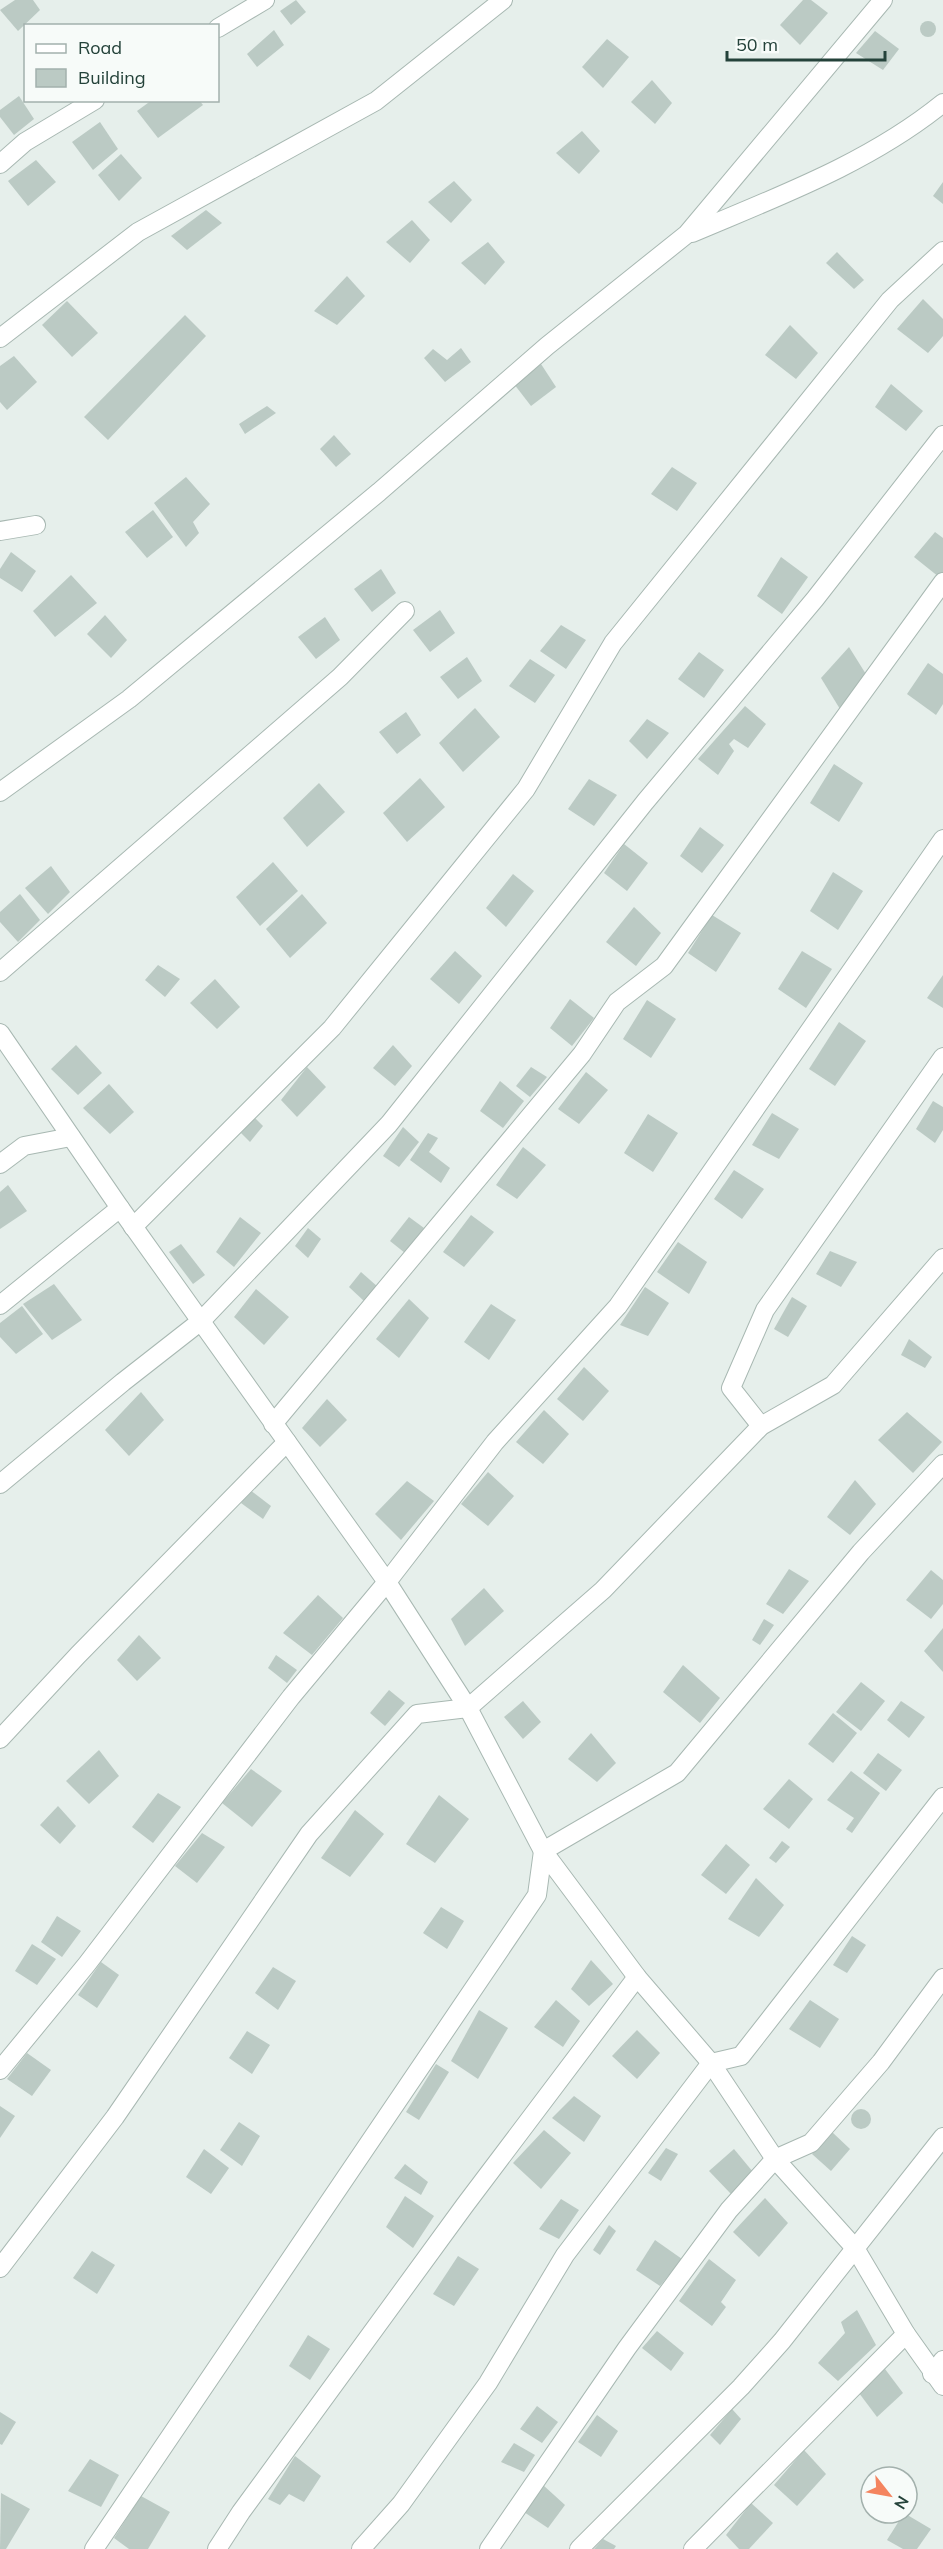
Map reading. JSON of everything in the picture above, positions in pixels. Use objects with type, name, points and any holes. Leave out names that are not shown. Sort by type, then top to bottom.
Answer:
[{"type":"street","points":[[219,27],[265,0]]},
{"type":"street","points":[[0,338],[138,232],[376,101],[503,0]]},
{"type":"street","points":[[0,792],[129,699],[379,492],[547,346],[687,234],[883,0]]},
{"type":"street","points":[[0,164],[25,142],[91,102]]},
{"type":"street","points":[[687,234],[840,169],[886,144],[943,103]]},
{"type":"street","points":[[134,1227],[332,1028],[526,789],[613,643],[890,300],[943,251]]},
{"type":"street","points":[[0,1484],[123,1382],[201,1322],[389,1124],[645,802],[815,599],[943,435]]},
{"type":"street","points":[[0,531],[36,525]]},
{"type":"street","points":[[273,1424],[582,1054],[617,1002],[664,966],[943,582]]},
{"type":"street","points":[[0,972],[340,677],[405,611]]},
{"type":"street","points":[[0,2070],[87,1964],[291,1697],[387,1582],[495,1442],[618,1306],[943,839]]},
{"type":"street","points":[[0,1033],[120,1208],[387,1582],[468,1708],[543,1851],[637,1977],[711,2063],[775,2159],[855,2248],[906,2334],[940,2373]]},
{"type":"street","points":[[760,1426],[731,1388],[765,1310],[943,1057]]},
{"type":"street","points":[[0,1164],[24,1146],[71,1137]]},
{"type":"street","points":[[0,1305],[120,1208]]},
{"type":"street","points":[[0,2268],[115,2117],[309,1834],[417,1714],[468,1708],[603,1590],[760,1426],[833,1385],[943,1258]]},
{"type":"street","points":[[0,1739],[78,1655],[287,1442]]},
{"type":"street","points":[[543,1851],[677,1773],[861,1552],[943,1464]]},
{"type":"street","points":[[361,2549],[401,2504],[488,2383],[565,2255],[711,2063],[741,2056],[943,1797]]},
{"type":"street","points":[[94,2549],[537,1894],[543,1851]]},
{"type":"street","points":[[217,2549],[465,2205],[637,1977]]},
{"type":"street","points":[[489,2549],[627,2348],[729,2210],[775,2159],[811,2143],[881,2062],[943,1978]]},
{"type":"street","points":[[579,2549],[741,2387],[782,2341],[943,2137]]},
{"type":"street","points":[[693,2549],[906,2334]]},
{"type":"building","points":[[15,0],[33,0],[40,10],[18,31],[0,10]]},
{"type":"building","points":[[296,0],[306,12],[291,25],[280,11]]},
{"type":"building","points":[[803,0],[811,0],[828,13],[800,45],[780,25]]},
{"type":"building","points":[[925,21],[931,21],[936,29],[934,35],[925,37],[920,32],[920,26]]},
{"type":"building","points":[[274,30],[284,45],[257,67],[247,54]]},
{"type":"building","points":[[875,31],[899,49],[883,70],[856,53]]},
{"type":"building","points":[[607,39],[629,57],[603,88],[582,67]]},
{"type":"building","points":[[652,80],[672,103],[655,124],[631,102]]},
{"type":"building","points":[[19,96],[34,119],[14,135],[0,117],[0,110]]},
{"type":"building","points":[[149,102],[201,102],[203,105],[158,138],[137,111]]},
{"type":"building","points":[[100,122],[118,149],[93,170],[72,142]]},
{"type":"building","points":[[582,131],[600,151],[579,174],[556,153]]},
{"type":"building","points":[[121,154],[142,178],[119,201],[98,175]]},
{"type":"building","points":[[36,160],[56,182],[28,206],[8,181]]},
{"type":"building","points":[[454,181],[472,200],[451,223],[428,202]]},
{"type":"building","points":[[943,182],[943,204],[933,196]]},
{"type":"building","points":[[206,210],[222,223],[187,250],[171,236]]},
{"type":"building","points":[[412,220],[430,240],[410,263],[386,242]]},
{"type":"building","points":[[488,242],[505,262],[485,285],[461,263]]},
{"type":"building","points":[[837,252],[864,280],[854,289],[826,263]]},
{"type":"building","points":[[347,276],[365,296],[337,325],[314,311]]},
{"type":"building","points":[[923,299],[943,319],[943,336],[928,353],[897,329]]},
{"type":"building","points":[[67,301],[98,333],[72,357],[42,325]]},
{"type":"building","points":[[185,315],[206,336],[108,440],[84,417]]},
{"type":"building","points":[[790,325],[818,353],[796,379],[765,355]]},
{"type":"building","points":[[461,348],[471,362],[445,382],[424,358],[433,349],[447,360]]},
{"type":"building","points":[[14,356],[37,382],[7,410],[0,402],[0,366]]},
{"type":"building","points":[[541,364],[556,387],[531,406],[514,384]]},
{"type":"building","points":[[891,384],[923,411],[906,431],[875,407]]},
{"type":"building","points":[[267,406],[276,413],[245,434],[239,424]]},
{"type":"building","points":[[334,435],[351,454],[336,467],[320,449]]},
{"type":"building","points":[[672,467],[697,483],[677,511],[651,494]]},
{"type":"building","points":[[186,477],[210,504],[193,522],[199,533],[186,547],[154,503]]},
{"type":"building","points":[[153,510],[173,537],[147,558],[125,532]]},
{"type":"building","points":[[935,532],[943,538],[943,572],[939,577],[914,557]]},
{"type":"building","points":[[11,552],[36,571],[22,592],[0,578],[0,569]]},
{"type":"building","points":[[781,557],[808,577],[782,614],[757,596]]},
{"type":"building","points":[[381,569],[396,593],[372,612],[354,589]]},
{"type":"building","points":[[71,575],[97,603],[55,637],[33,611]]},
{"type":"building","points":[[440,610],[455,633],[430,652],[413,630]]},
{"type":"building","points":[[105,615],[127,640],[111,658],[87,634]]},
{"type":"building","points":[[325,617],[340,640],[316,659],[298,637]]},
{"type":"building","points":[[561,625],[586,640],[566,669],[540,651]]},
{"type":"building","points":[[849,647],[869,679],[843,714],[821,678]]},
{"type":"building","points":[[699,652],[724,670],[704,698],[678,679]]},
{"type":"building","points":[[467,657],[482,681],[458,699],[440,677]]},
{"type":"building","points":[[530,659],[555,675],[535,703],[509,686]]},
{"type":"building","points":[[928,663],[943,674],[943,704],[936,715],[907,694]]},
{"type":"building","points":[[745,706],[766,724],[748,748],[734,739],[729,744],[734,751],[718,775],[698,759]]},
{"type":"building","points":[[475,708],[500,737],[463,772],[439,743]]},
{"type":"building","points":[[406,712],[421,735],[397,754],[379,732]]},
{"type":"building","points":[[647,719],[669,733],[647,759],[629,741]]},
{"type":"building","points":[[834,764],[863,783],[839,822],[810,803]]},
{"type":"building","points":[[420,778],[445,807],[407,842],[383,813]]},
{"type":"building","points":[[589,779],[617,795],[594,826],[568,809]]},
{"type":"building","points":[[319,783],[345,812],[307,847],[283,818]]},
{"type":"building","points":[[700,827],[724,845],[702,873],[680,856]]},
{"type":"building","points":[[624,844],[648,863],[627,891],[604,873]]},
{"type":"building","points":[[273,862],[298,891],[260,926],[236,897]]},
{"type":"building","points":[[51,866],[70,892],[48,914],[25,888]]},
{"type":"building","points":[[833,872],[863,891],[838,930],[810,911]]},
{"type":"building","points":[[513,874],[534,891],[506,927],[486,908]]},
{"type":"building","points":[[20,894],[40,920],[18,942],[0,922],[0,912]]},
{"type":"building","points":[[302,894],[327,923],[290,958],[266,929]]},
{"type":"building","points":[[634,907],[661,933],[636,966],[606,942]]},
{"type":"building","points":[[712,915],[741,933],[716,972],[688,953]]},
{"type":"building","points":[[455,951],[482,976],[459,1004],[430,979]]},
{"type":"building","points":[[802,951],[832,969],[806,1008],[778,989]]},
{"type":"building","points":[[158,965],[180,979],[165,997],[145,980]]},
{"type":"building","points":[[943,975],[943,1008],[927,998]]},
{"type":"building","points":[[215,979],[240,1007],[217,1029],[190,1003]]},
{"type":"building","points":[[570,999],[594,1018],[572,1046],[550,1028]]},
{"type":"building","points":[[647,1000],[676,1019],[651,1058],[623,1039]]},
{"type":"building","points":[[839,1022],[866,1041],[835,1086],[809,1069]]},
{"type":"building","points":[[76,1045],[102,1073],[78,1095],[51,1069]]},
{"type":"building","points":[[393,1045],[412,1066],[395,1086],[373,1068]]},
{"type":"building","points":[[307,1067],[326,1087],[297,1117],[281,1100]]},
{"type":"building","points":[[531,1067],[547,1077],[530,1097],[516,1086]]},
{"type":"building","points":[[586,1072],[608,1090],[579,1124],[558,1109]]},
{"type":"building","points":[[500,1081],[524,1101],[503,1128],[480,1111]]},
{"type":"building","points":[[109,1084],[134,1112],[110,1134],[83,1108]]},
{"type":"building","points":[[933,1101],[943,1107],[943,1130],[935,1143],[916,1129]]},
{"type":"building","points":[[772,1113],[799,1129],[779,1159],[752,1145]]},
{"type":"building","points":[[648,1114],[678,1133],[653,1172],[624,1153]]},
{"type":"building","points":[[255,1118],[263,1126],[250,1142],[241,1133]]},
{"type":"building","points":[[403,1127],[419,1142],[399,1167],[383,1156]]},
{"type":"building","points":[[428,1133],[438,1138],[429,1152],[450,1168],[441,1183],[410,1160]]},
{"type":"building","points":[[523,1147],[546,1165],[517,1199],[496,1185]]},
{"type":"building","points":[[734,1170],[764,1189],[742,1219],[714,1199]]},
{"type":"building","points":[[8,1185],[27,1211],[0,1229],[0,1192]]},
{"type":"building","points":[[471,1215],[494,1232],[464,1267],[443,1252]]},
{"type":"building","points":[[240,1217],[261,1233],[234,1267],[216,1252]]},
{"type":"building","points":[[409,1217],[424,1228],[405,1253],[390,1241]]},
{"type":"building","points":[[308,1228],[321,1239],[308,1258],[295,1246]]},
{"type":"building","points":[[678,1242],[707,1262],[689,1294],[657,1272]]},
{"type":"building","points":[[181,1244],[205,1275],[193,1284],[169,1252]]},
{"type":"building","points":[[830,1251],[857,1262],[841,1287],[816,1274]]},
{"type":"building","points":[[361,1272],[378,1287],[365,1302],[349,1287]]},
{"type":"building","points":[[54,1284],[82,1320],[52,1340],[23,1304]]},
{"type":"building","points":[[645,1287],[669,1303],[648,1336],[620,1325]]},
{"type":"building","points":[[256,1289],[289,1317],[264,1345],[234,1317]]},
{"type":"building","points":[[792,1297],[807,1306],[788,1337],[774,1329]]},
{"type":"building","points":[[409,1299],[429,1318],[399,1358],[376,1339]]},
{"type":"building","points":[[491,1304],[516,1320],[489,1360],[464,1342]]},
{"type":"building","points":[[22,1306],[43,1334],[16,1354],[0,1337],[0,1323]]},
{"type":"building","points":[[909,1339],[932,1357],[925,1368],[901,1355]]},
{"type":"building","points":[[584,1367],[609,1391],[583,1421],[557,1399]]},
{"type":"building","points":[[141,1392],[164,1420],[129,1456],[105,1430]]},
{"type":"building","points":[[327,1399],[347,1420],[320,1447],[302,1428]]},
{"type":"building","points":[[544,1410],[569,1434],[543,1464],[516,1442]]},
{"type":"building","points":[[907,1412],[942,1442],[913,1473],[878,1440]]},
{"type":"building","points":[[488,1472],[514,1496],[488,1526],[461,1504]]},
{"type":"building","points":[[855,1480],[876,1504],[850,1535],[827,1517]]},
{"type":"building","points":[[407,1481],[434,1501],[401,1540],[375,1514]]},
{"type":"building","points":[[250,1490],[271,1506],[263,1519],[241,1503]]},
{"type":"building","points":[[789,1569],[809,1581],[783,1614],[766,1604]]},
{"type":"building","points":[[931,1570],[943,1580],[943,1604],[931,1619],[906,1600]]},
{"type":"building","points":[[484,1588],[504,1611],[465,1646],[451,1619]]},
{"type":"building","points":[[318,1595],[343,1618],[312,1655],[283,1633]]},
{"type":"building","points":[[764,1619],[774,1625],[760,1645],[752,1640]]},
{"type":"building","points":[[943,1628],[943,1672],[924,1651]]},
{"type":"building","points":[[139,1635],[161,1658],[137,1681],[117,1660]]},
{"type":"building","points":[[276,1655],[297,1670],[287,1683],[268,1668]]},
{"type":"building","points":[[683,1665],[720,1698],[700,1723],[663,1692]]},
{"type":"building","points":[[861,1682],[885,1701],[861,1731],[836,1712]]},
{"type":"building","points":[[389,1690],[405,1703],[385,1726],[370,1713]]},
{"type":"building","points":[[523,1701],[541,1722],[523,1739],[504,1717]]},
{"type":"building","points":[[901,1701],[925,1717],[909,1738],[887,1720]]},
{"type":"building","points":[[833,1713],[857,1733],[833,1763],[808,1744]]},
{"type":"building","points":[[591,1733],[616,1763],[597,1782],[568,1759]]},
{"type":"building","points":[[99,1750],[119,1776],[89,1804],[66,1781]]},
{"type":"building","points":[[878,1753],[902,1770],[886,1791],[863,1773]]},
{"type":"building","points":[[251,1769],[282,1791],[252,1827],[222,1803]]},
{"type":"building","points":[[851,1771],[880,1793],[852,1833],[846,1829],[854,1818],[827,1800]]},
{"type":"building","points":[[789,1779],[813,1799],[789,1829],[763,1809]]},
{"type":"building","points":[[158,1793],[181,1807],[153,1843],[132,1827]]},
{"type":"building","points":[[439,1795],[469,1819],[435,1863],[406,1844]]},
{"type":"building","points":[[58,1806],[76,1826],[60,1844],[40,1825]]},
{"type":"building","points":[[355,1810],[384,1834],[350,1877],[321,1858]]},
{"type":"building","points":[[202,1833],[225,1847],[197,1883],[175,1866]]},
{"type":"building","points":[[782,1841],[790,1847],[776,1863],[769,1858]]},
{"type":"building","points":[[726,1844],[750,1865],[726,1894],[701,1875]]},
{"type":"building","points":[[756,1878],[784,1905],[759,1937],[728,1919]]},
{"type":"building","points":[[441,1907],[464,1921],[447,1949],[423,1933]]},
{"type":"building","points":[[57,1916],[81,1931],[62,1957],[41,1942]]},
{"type":"building","points":[[852,1936],[866,1945],[847,1973],[833,1965]]},
{"type":"building","points":[[32,1944],[56,1959],[37,1985],[15,1971]]},
{"type":"building","points":[[591,1960],[613,1984],[589,2006],[571,1989]]},
{"type":"building","points":[[101,1962],[119,1975],[97,2008],[78,1995]]},
{"type":"building","points":[[273,1967],[296,1981],[278,2010],[255,1993]]},
{"type":"building","points":[[556,2000],[580,2021],[563,2047],[534,2027]]},
{"type":"building","points":[[810,2000],[839,2019],[820,2048],[789,2029]]},
{"type":"building","points":[[479,2010],[508,2028],[478,2079],[451,2061]]},
{"type":"building","points":[[637,2030],[660,2053],[637,2079],[612,2056]]},
{"type":"building","points":[[247,2031],[270,2045],[252,2074],[229,2058]]},
{"type":"building","points":[[27,2053],[51,2070],[32,2096],[7,2079]]},
{"type":"building","points":[[436,2064],[449,2072],[419,2120],[406,2112]]},
{"type":"building","points":[[574,2096],[601,2116],[584,2142],[552,2118]]},
{"type":"building","points":[[0,2106],[15,2116],[0,2138]]},
{"type":"building","points":[[861,2109],[868,2112],[871,2119],[868,2126],[861,2129],[854,2126],[851,2119],[854,2112]]},
{"type":"building","points":[[239,2122],[260,2136],[242,2166],[220,2150]]},
{"type":"building","points":[[544,2130],[571,2153],[541,2189],[513,2163]]},
{"type":"building","points":[[832,2132],[850,2149],[831,2171],[812,2154]]},
{"type":"building","points":[[666,2148],[678,2154],[661,2181],[648,2173]]},
{"type":"building","points":[[204,2149],[229,2168],[211,2194],[186,2177]]},
{"type":"building","points":[[734,2149],[753,2172],[731,2194],[709,2171]]},
{"type":"building","points":[[405,2164],[428,2182],[421,2195],[394,2178]]},
{"type":"building","points":[[405,2196],[434,2216],[413,2248],[386,2227]]},
{"type":"building","points":[[765,2198],[788,2223],[759,2257],[733,2232]]},
{"type":"building","points":[[561,2199],[579,2210],[559,2239],[539,2229]]},
{"type":"building","points":[[609,2225],[616,2231],[600,2255],[593,2250]]},
{"type":"building","points":[[655,2240],[682,2259],[660,2286],[636,2270]]},
{"type":"building","points":[[92,2251],[115,2265],[97,2294],[73,2278]]},
{"type":"building","points":[[458,2256],[479,2269],[454,2306],[433,2294]]},
{"type":"building","points":[[709,2259],[736,2280],[721,2302],[726,2307],[712,2326],[679,2301]]},
{"type":"building","points":[[857,2310],[876,2345],[838,2381],[818,2363],[845,2333],[841,2322]]},
{"type":"building","points":[[657,2331],[684,2353],[671,2371],[642,2348]]},
{"type":"building","points":[[308,2335],[330,2349],[310,2380],[289,2366]]},
{"type":"building","points":[[885,2369],[903,2393],[877,2417],[859,2393]]},
{"type":"building","points":[[537,2406],[558,2422],[542,2443],[520,2429]]},
{"type":"building","points":[[732,2409],[741,2419],[720,2445],[710,2435]]},
{"type":"building","points":[[0,2412],[16,2422],[2,2445],[0,2444]]},
{"type":"building","points":[[597,2415],[618,2431],[601,2457],[578,2442]]},
{"type":"building","points":[[514,2443],[535,2455],[524,2472],[501,2462]]},
{"type":"building","points":[[804,2450],[826,2474],[797,2506],[774,2485]]},
{"type":"building","points":[[295,2456],[321,2476],[304,2502],[289,2494],[280,2505],[268,2499]]},
{"type":"building","points":[[90,2459],[119,2475],[101,2507],[68,2491]]},
{"type":"building","points":[[543,2485],[565,2505],[548,2528],[521,2510]]},
{"type":"building","points":[[1,2493],[30,2509],[6,2549],[0,2549]]},
{"type":"building","points":[[141,2496],[170,2512],[148,2549],[129,2549],[114,2538]]},
{"type":"building","points":[[751,2503],[773,2523],[749,2549],[739,2549],[726,2535]]},
{"type":"building","points":[[919,2522],[931,2529],[917,2549],[903,2549],[887,2540],[896,2525],[919,2525]]},
{"type":"building","points":[[603,2539],[616,2546],[614,2549],[594,2549]]}]
